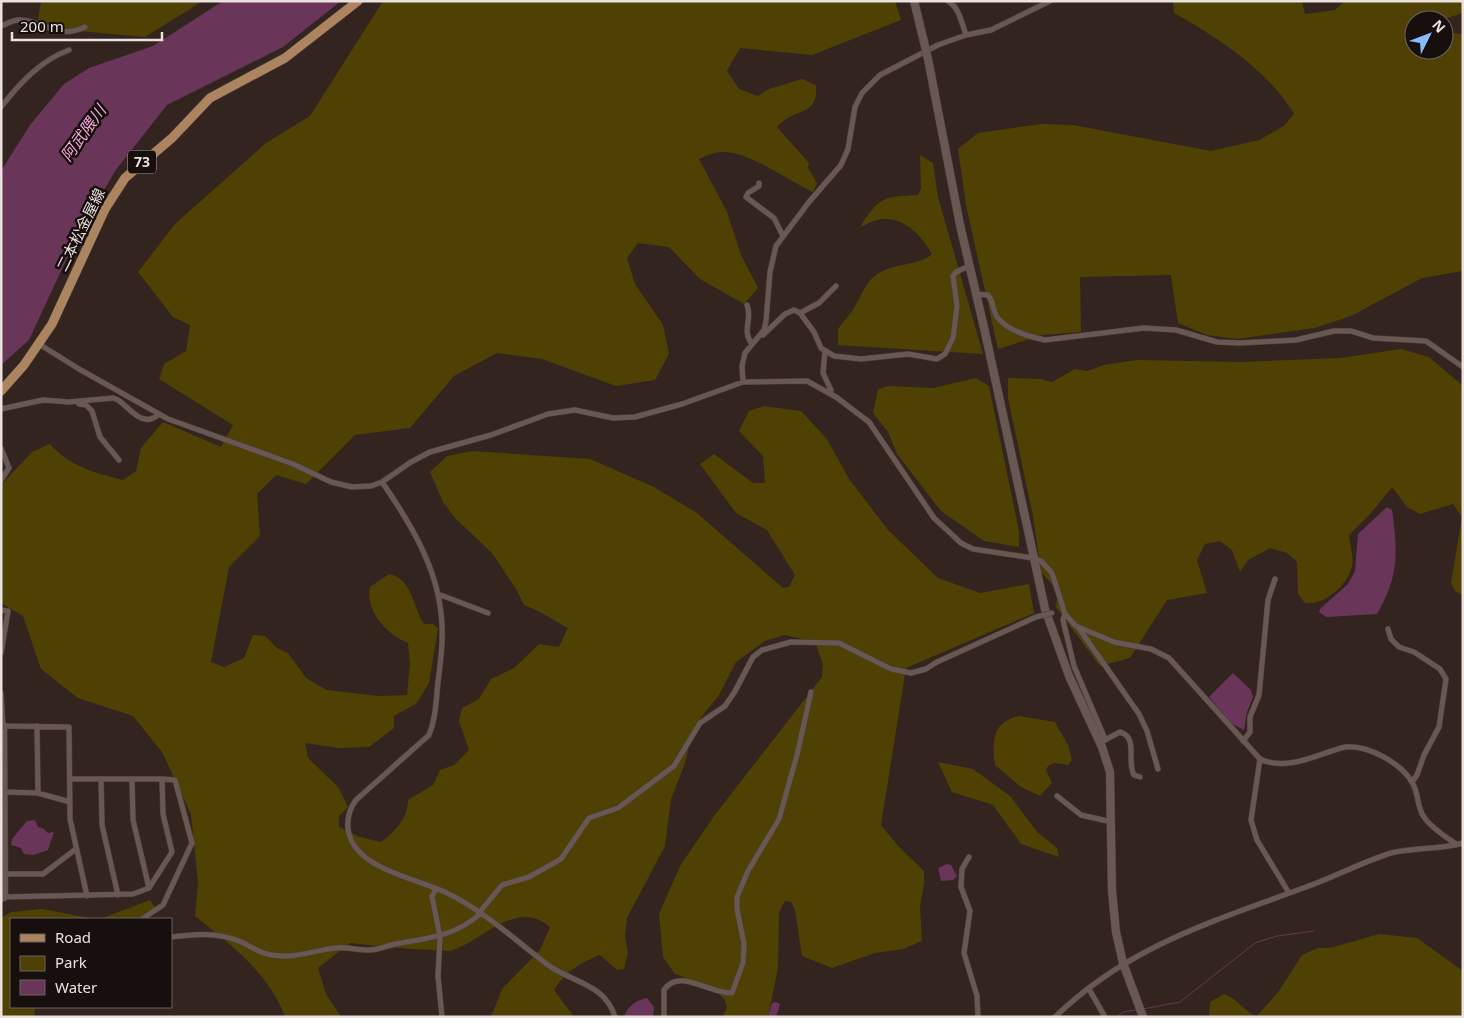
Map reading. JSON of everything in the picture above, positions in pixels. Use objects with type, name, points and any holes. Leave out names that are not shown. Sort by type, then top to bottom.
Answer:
[{"type":"main road","name":"二本松金屋線","points":[[1,391],[11,382],[52,324],[105,209],[125,178],[172,138],[210,98],[285,58],[358,1]]},
{"type":"street","points":[[914,1],[928,58],[969,266],[1033,558],[1056,642],[1103,741]]},
{"type":"street","points":[[948,1],[959,16],[966,35]]},
{"type":"street","points":[[742,382],[742,359],[760,335],[766,321],[774,254],[783,236],[824,183],[842,165],[848,149],[855,106],[862,93],[872,81],[938,45],[966,35],[1002,26],[1050,1]]},
{"type":"street","points":[[1,26],[19,19],[63,33],[73,32],[84,27]]},
{"type":"street","points":[[1,108],[13,92],[37,69],[69,50]]},
{"type":"street","points":[[759,182],[759,186],[748,193],[746,197],[774,218],[783,236]]},
{"type":"street","points":[[800,313],[814,332],[817,343],[825,352],[834,356],[861,359],[908,354],[931,358],[943,356],[952,338],[957,306],[952,276],[969,266]]},
{"type":"street","points":[[760,335],[768,331],[790,311],[800,313],[819,302],[836,286]]},
{"type":"street","points":[[976,294],[988,295],[994,302],[997,316],[1015,330],[1031,337],[1045,340],[1144,328],[1176,330],[1217,342],[1240,343],[1296,340],[1334,331],[1351,331],[1374,338],[1426,341],[1463,367]]},
{"type":"street","points":[[747,305],[749,312],[746,332],[752,344]]},
{"type":"street","points":[[39,344],[160,414],[293,464],[344,486],[361,487],[382,482],[411,462],[430,452],[491,435],[548,414],[575,410],[613,418],[635,417],[673,407],[742,382],[807,381],[828,392],[869,422],[934,518],[956,540],[973,550],[1033,558],[1049,568],[1063,612],[1071,656],[1103,741],[1110,772],[1113,822],[1113,915],[1123,963],[1143,1017]]},
{"type":"street","points":[[825,352],[823,373],[830,389],[828,392]]},
{"type":"street","points":[[1,409],[43,400],[72,402],[113,398],[144,420],[151,420],[160,414]]},
{"type":"street","points":[[72,402],[89,407],[100,436],[119,460]]},
{"type":"street","points":[[1,448],[9,468],[1,480]]},
{"type":"street","points":[[382,482],[417,538],[438,594],[442,624],[442,653],[432,728],[425,740],[356,800],[350,811],[348,826],[351,840],[366,858],[384,869],[436,889],[480,914],[550,966],[597,992],[608,1002],[615,1017]]},
{"type":"street","points":[[1243,741],[1250,732],[1250,717],[1259,695],[1268,600],[1275,580]]},
{"type":"street","points":[[438,594],[488,613]]},
{"type":"street","points":[[1,610],[8,611],[1,653]]},
{"type":"street","points":[[172,937],[205,933],[217,935],[240,941],[267,954],[286,956],[335,948],[371,950],[440,937],[472,922],[502,885],[529,877],[561,859],[589,818],[618,808],[679,762],[700,723],[725,706],[752,658],[762,650],[791,642],[839,643],[891,669],[911,673],[926,669],[936,662],[1036,616],[1063,612]]},
{"type":"street","points":[[1063,612],[1078,627],[1114,642],[1151,649],[1164,655],[1179,668],[1260,759],[1279,765],[1293,763],[1344,747],[1364,748],[1381,755],[1412,782],[1422,816],[1456,844]]},
{"type":"street","points":[[1078,627],[1080,633],[1139,714],[1147,731],[1158,769]]},
{"type":"street","points":[[1388,629],[1391,639],[1399,648],[1414,652],[1440,669],[1446,679],[1439,727],[1424,755],[1417,776],[1412,782]]},
{"type":"street","points":[[664,1017],[664,990],[671,982],[684,980],[720,993],[732,993],[738,981],[744,944],[737,909],[737,897],[748,870],[778,819],[797,755],[810,692]]},
{"type":"street","points":[[1,694],[3,898],[133,894],[148,888],[172,852],[163,814],[162,779]]},
{"type":"street","points":[[2,726],[69,727],[70,802],[76,849],[87,896]]},
{"type":"street","points":[[37,726],[38,793]]},
{"type":"street","points":[[1103,741],[1120,732],[1127,734],[1132,744],[1132,770],[1134,775],[1140,777]]},
{"type":"street","points":[[1260,759],[1250,820],[1257,840],[1289,894]]},
{"type":"street","points":[[70,779],[176,780],[192,843],[164,905],[144,918]]},
{"type":"street","points":[[101,779],[102,825],[118,895]]},
{"type":"street","points":[[132,779],[133,820],[148,888]]},
{"type":"street","points":[[2,792],[38,793],[70,802]]},
{"type":"street","points":[[1057,796],[1081,815],[1113,822]]},
{"type":"street","points":[[1055,1017],[1123,963],[1206,922],[1289,894],[1390,854],[1463,842]]},
{"type":"street","points":[[4,874],[43,874],[76,849]]},
{"type":"street","points":[[969,857],[962,869],[961,887],[970,911],[964,953],[977,996],[978,1017]]},
{"type":"street","points":[[436,889],[432,896],[440,937],[438,976],[442,1017]]},
{"type":"street","points":[[1089,989],[1105,1017]]},
{"type":"green space","points":[[41,1],[203,1],[145,37],[68,30],[38,20]]},
{"type":"green space","points":[[383,1],[895,1],[901,20],[812,55],[740,48],[727,71],[739,89],[758,96],[769,89],[802,79],[816,85],[816,95],[809,108],[783,121],[777,127],[809,163],[808,168],[817,183],[813,192],[768,167],[743,156],[718,152],[699,159],[727,212],[741,255],[758,288],[744,304],[700,279],[669,247],[638,243],[627,258],[635,284],[663,325],[669,354],[655,380],[616,386],[542,359],[497,353],[454,376],[410,428],[355,435],[306,484],[276,475],[257,494],[260,536],[229,567],[211,662],[224,667],[244,658],[253,635],[265,636],[277,648],[288,653],[306,678],[327,690],[379,696],[407,695],[410,664],[408,643],[392,634],[379,620],[374,612],[369,596],[370,587],[389,574],[403,581],[424,624],[433,624],[438,628],[429,683],[417,703],[394,716],[394,728],[369,747],[339,748],[305,743],[308,758],[338,787],[348,807],[339,816],[339,827],[360,837],[381,842],[400,824],[406,813],[408,800],[433,785],[440,770],[454,765],[469,750],[459,721],[462,708],[479,699],[491,679],[514,668],[539,644],[559,647],[568,628],[524,605],[516,589],[492,553],[455,518],[443,502],[430,472],[447,456],[472,451],[590,459],[654,487],[697,513],[783,588],[789,587],[795,575],[767,530],[736,513],[700,464],[714,454],[753,483],[765,483],[763,456],[739,431],[749,411],[764,406],[801,411],[827,439],[849,479],[888,530],[938,578],[980,593],[1029,584],[1034,613],[906,668],[881,825],[899,847],[924,871],[920,907],[922,941],[903,949],[875,953],[832,968],[802,956],[795,910],[791,902],[785,901],[779,912],[778,968],[768,1017],[723,1017],[727,1007],[724,999],[711,987],[675,974],[663,957],[659,914],[680,866],[714,816],[822,677],[823,664],[815,642],[785,635],[765,641],[736,662],[719,695],[695,725],[684,766],[671,799],[665,846],[627,918],[625,936],[628,952],[624,969],[617,970],[600,955],[574,968],[554,990],[574,1017],[491,1017],[502,989],[540,950],[550,927],[538,919],[525,917],[501,924],[451,951],[350,943],[318,968],[326,994],[341,1017],[285,1017],[278,1001],[259,973],[235,949],[195,916],[198,883],[191,814],[162,752],[133,716],[78,698],[41,669],[23,616],[1,603],[1,485],[32,452],[50,444],[65,458],[83,468],[123,480],[136,471],[141,448],[163,422],[221,447],[233,425],[159,379],[164,364],[186,351],[190,325],[173,317],[138,272],[175,224],[266,143],[310,116]]},
{"type":"green space","points":[[1173,1],[1302,1],[1305,14],[1335,10],[1345,1],[1463,1],[1463,13],[1454,16],[1454,10],[1404,10],[1404,60],[1454,60],[1454,33],[1463,34],[1463,271],[1422,278],[1351,316],[1315,328],[1237,339],[1207,335],[1178,323],[1171,275],[1080,277],[1081,332],[1042,335],[998,349],[966,205],[958,149],[978,133],[1041,124],[1073,125],[1211,151],[1259,140],[1284,126],[1294,114],[1271,84],[1241,56],[1174,13]]},
{"type":"green space","points":[[920,155],[933,163],[938,197],[983,354],[838,345],[838,329],[874,276],[892,267],[921,260],[932,254],[914,230],[901,222],[883,219],[860,227],[873,209],[883,200],[897,196],[918,195],[921,189]]},
{"type":"green space","points":[[1401,349],[1429,357],[1463,386],[1463,596],[1455,591],[1451,583],[1462,517],[1453,504],[1420,514],[1407,507],[1392,487],[1371,513],[1349,535],[1353,559],[1350,573],[1340,587],[1327,598],[1312,603],[1305,603],[1298,594],[1297,562],[1287,553],[1270,548],[1248,560],[1240,572],[1232,550],[1220,541],[1205,544],[1197,560],[1207,593],[1167,600],[1130,658],[1100,666],[1056,607],[1058,591],[1041,572],[1033,516],[1008,398],[1008,378],[1040,379],[1052,382],[1075,369],[1087,371],[1104,365],[1137,360],[1240,362],[1340,358]]},
{"type":"green space","points":[[976,378],[989,386],[1019,531],[1019,547],[984,541],[941,511],[897,454],[888,432],[873,413],[878,389],[889,386],[933,388]]},
{"type":"green space","points":[[1019,716],[1055,722],[1068,745],[1072,760],[1068,765],[1056,763],[1048,767],[1046,770],[1052,783],[1040,796],[1021,787],[995,765],[994,741],[996,734],[1003,723]]},
{"type":"green space","points":[[938,762],[973,769],[1010,796],[1038,833],[1057,848],[1059,857],[1021,844],[993,805],[952,792]]},
{"type":"green space","points":[[150,900],[158,911],[141,918],[103,918]]},
{"type":"green space","points":[[42,909],[90,918],[10,918],[10,1008],[35,1008],[34,1017],[1,1017],[1,918],[11,912]]},
{"type":"green space","points":[[1379,934],[1417,938],[1463,971],[1463,1017],[1209,1017],[1210,1002],[1224,994],[1257,1016],[1279,991],[1302,955],[1318,948],[1330,948]]},
{"type":"water","name":"阿武隈川","points":[[223,1],[341,1],[283,47],[167,105],[115,171],[74,243],[29,340],[1,365],[1,171],[30,125],[64,84],[89,68],[153,46]]},
{"type":"water","points":[[1387,507],[1392,510],[1396,551],[1395,564],[1389,588],[1377,614],[1326,617],[1319,612],[1320,609],[1348,584],[1355,571],[1358,534]]},
{"type":"water","points":[[1233,673],[1251,690],[1253,697],[1247,712],[1244,730],[1231,723],[1209,697]]},
{"type":"water","points":[[35,820],[38,827],[48,833],[54,832],[48,850],[33,855],[24,854],[21,848],[11,845],[12,839],[27,821]]},
{"type":"water","points":[[947,864],[951,865],[957,876],[953,880],[941,881],[938,868]]},
{"type":"water","points":[[647,998],[654,1007],[653,1017],[624,1017],[627,1010],[633,1004]]},
{"type":"water","points":[[772,1003],[780,1004],[776,1017],[768,1017]]},
{"type":"waterway","points":[[1143,1009],[1180,1002],[1255,943],[1277,936],[1314,931]]},
{"type":"waterway","points":[[1117,1017],[1123,1012],[1136,1010]]}]
